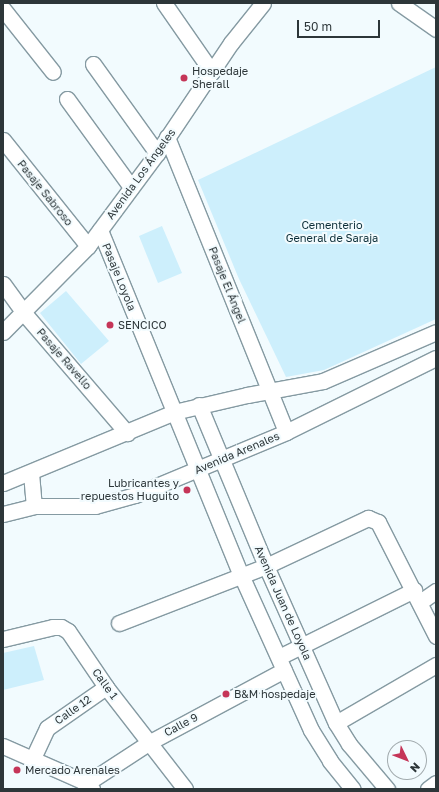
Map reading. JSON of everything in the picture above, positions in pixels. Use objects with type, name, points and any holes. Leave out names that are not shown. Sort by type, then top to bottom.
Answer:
[{"type":"street","points":[[164,3],[212,72]]},
{"type":"street","name":"Avenida Los Ángeles","points":[[3,332],[88,246],[157,153],[231,43],[263,3]]},
{"type":"street","points":[[399,3],[436,29]]},
{"type":"street","points":[[3,9],[53,72]]},
{"type":"street","points":[[93,64],[157,153]]},
{"type":"street","points":[[67,99],[131,187]]},
{"type":"street","name":"Pasaje El Ángel","points":[[167,137],[286,432]]},
{"type":"street","name":"Pasaje Sabroso","points":[[3,140],[88,246]]},
{"type":"street","name":"Pasaje Loyola","points":[[100,230],[174,412]]},
{"type":"street","name":"Pasaje Ravello","points":[[3,284],[23,312],[128,433]]},
{"type":"street","points":[[3,483],[128,433],[174,412],[199,405],[270,392],[341,375],[436,332]]},
{"type":"street","name":"Avenida Arenales","points":[[3,514],[34,506],[95,506],[135,495],[176,477],[199,471],[286,432],[436,358]]},
{"type":"street","name":"Avenida Juan de Loyola","points":[[199,405],[266,566],[336,723],[349,744],[387,789]]},
{"type":"street","points":[[174,412],[241,575],[320,746],[352,789]]},
{"type":"street","points":[[31,473],[34,506]]},
{"type":"street","points":[[119,623],[266,566],[368,518],[374,518],[378,522],[417,596],[436,636]]},
{"type":"street","name":"Calle 9","points":[[88,787],[150,742],[281,663],[302,646],[417,596],[436,591]]},
{"type":"street","name":"Calle 1","points":[[3,639],[61,627],[68,631],[106,686],[185,789]]},
{"type":"street","points":[[336,723],[436,665]]},
{"type":"street","name":"Calle 12","points":[[33,758],[48,728],[106,686]]},
{"type":"street","points":[[3,746],[33,758],[88,787]]},
{"type":"street","points":[[428,789],[436,783]]},
{"type":"green space","name":"Cementerio General de Saraja","points":[[436,67],[436,319],[324,370],[286,377],[239,279],[198,180]]},
{"type":"green space","points":[[162,226],[182,273],[158,283],[139,236]]},
{"type":"green space","points":[[66,291],[109,341],[81,364],[40,313]]},
{"type":"green space","points":[[34,646],[44,680],[3,690],[3,653]]},
{"type":"place","name":"Hospedaje Sherall","points":[[184,78]]},
{"type":"place","name":"SENCICO","points":[[110,325]]},
{"type":"place","name":"Lubricantes y repuestos Huguito","points":[[187,490]]},
{"type":"place","name":"B&M hospedaje","points":[[226,694]]},
{"type":"place","name":"Mercado Arenales","points":[[17,770]]}]
